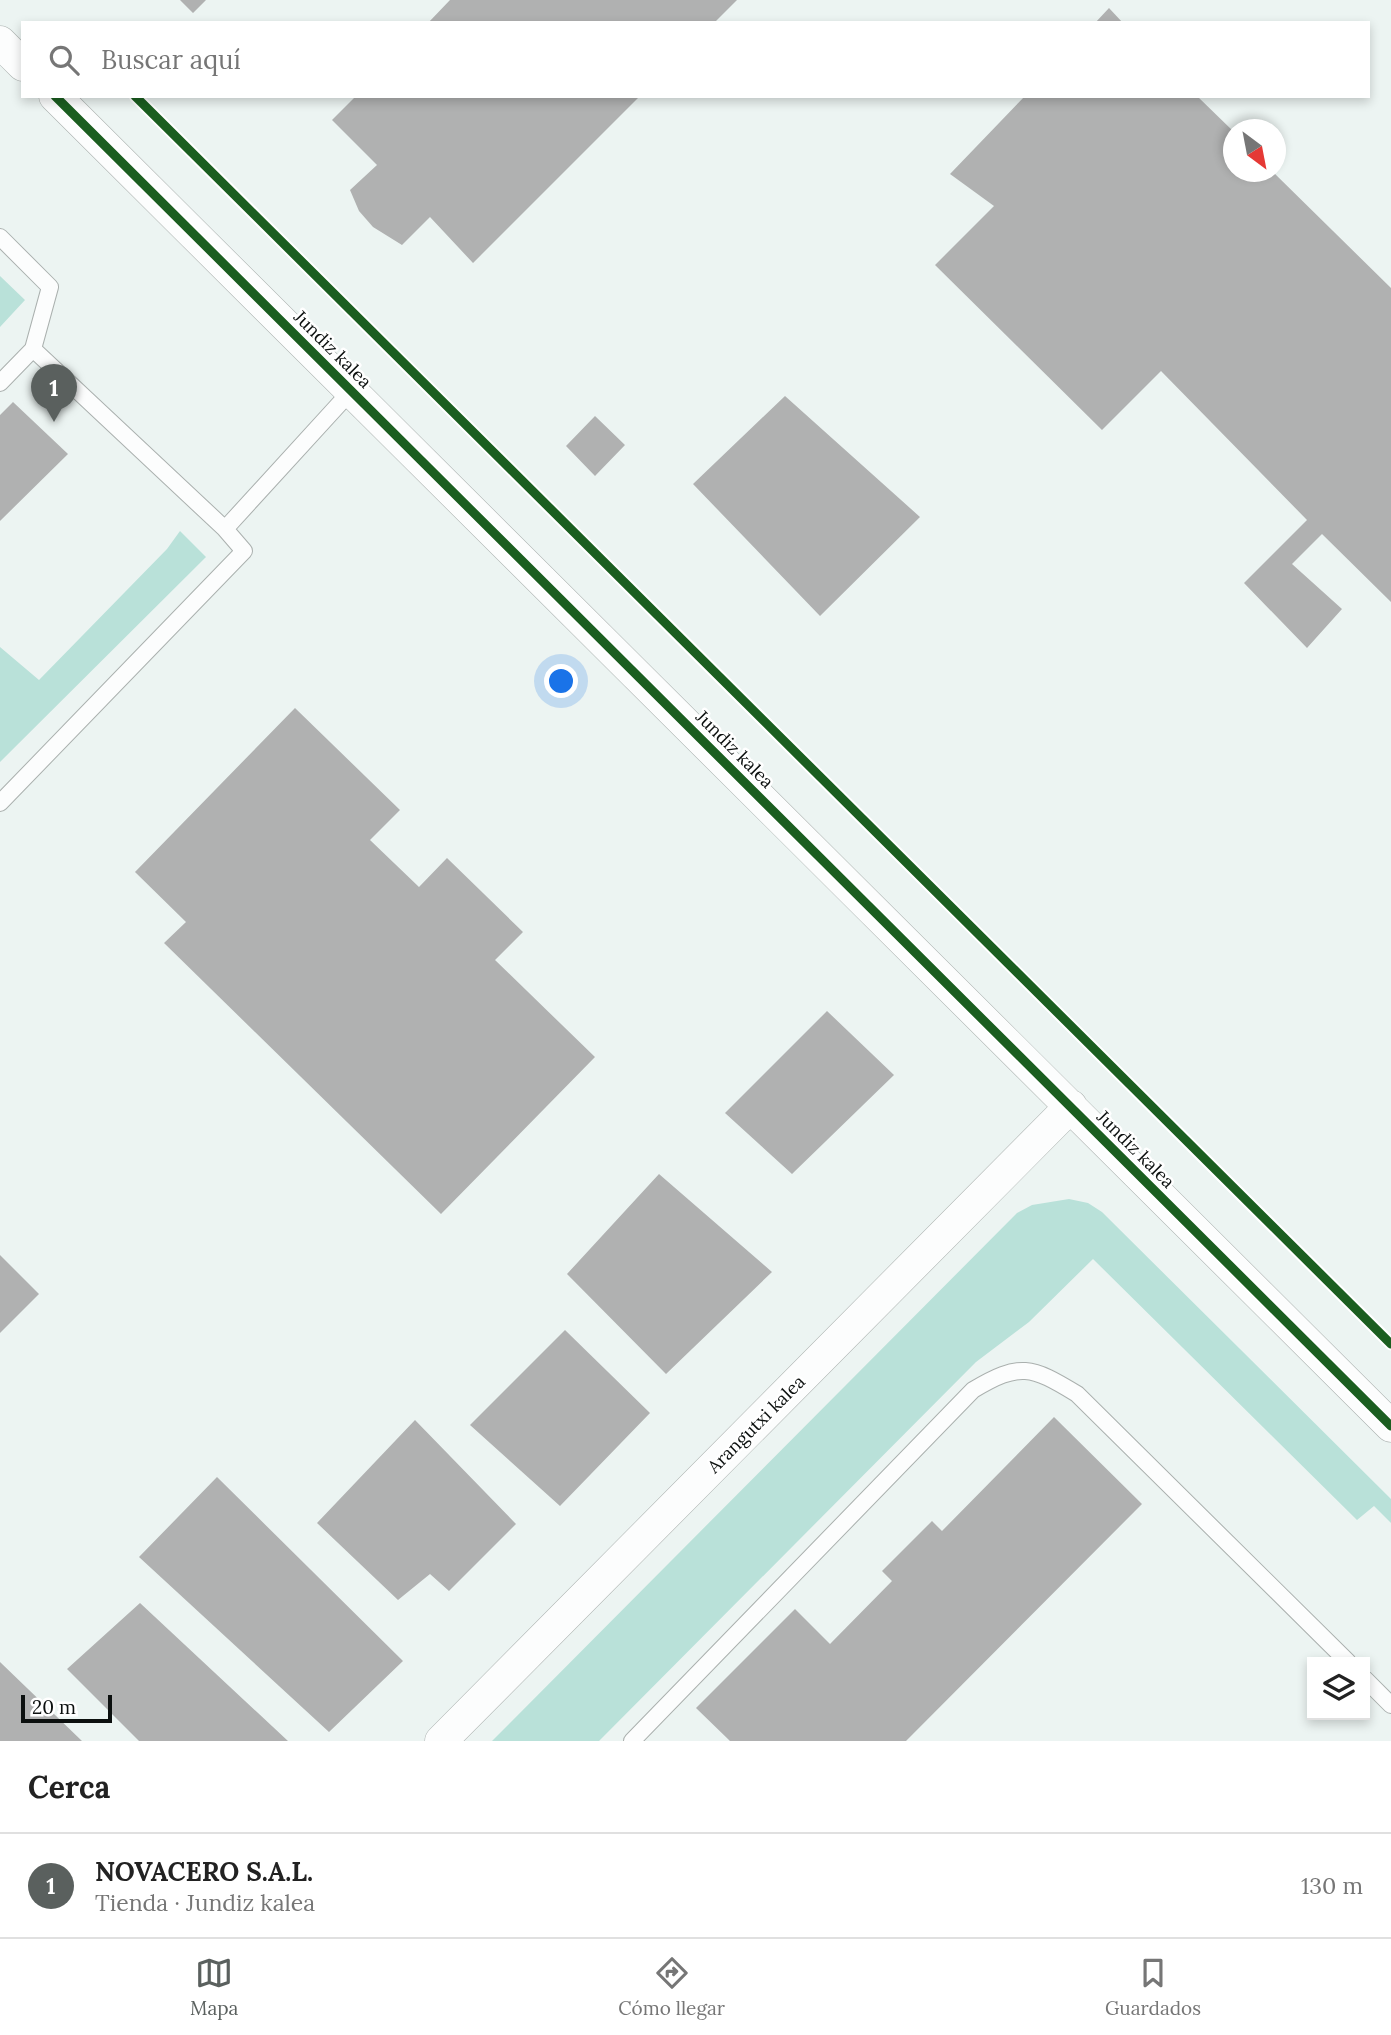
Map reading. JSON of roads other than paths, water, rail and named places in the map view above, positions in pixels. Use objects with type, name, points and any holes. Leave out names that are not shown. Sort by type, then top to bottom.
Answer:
[{"type":"street","points":[[0,42],[21,63]]},
{"type":"street","name":"Jundiz kalea","points":[[57,98],[1391,1426]]},
{"type":"street","name":"Arangutxi kalea","points":[[441,1741],[1071,1107]]},
{"type":"lane","points":[[0,237],[50,287],[33,349],[0,383]]},
{"type":"lane","points":[[0,803],[244,551],[225,529],[33,349]]},
{"type":"lane","points":[[225,529],[352,390]]},
{"type":"lane","points":[[632,1741],[973,1390],[1002,1373],[1021,1369],[1049,1377],[1077,1394],[1343,1657]]},
{"type":"lane","points":[[1370,1684],[1391,1705]]},
{"type":"place","name":"NOVACERO S.A.L.","points":[[54,422]]}]
